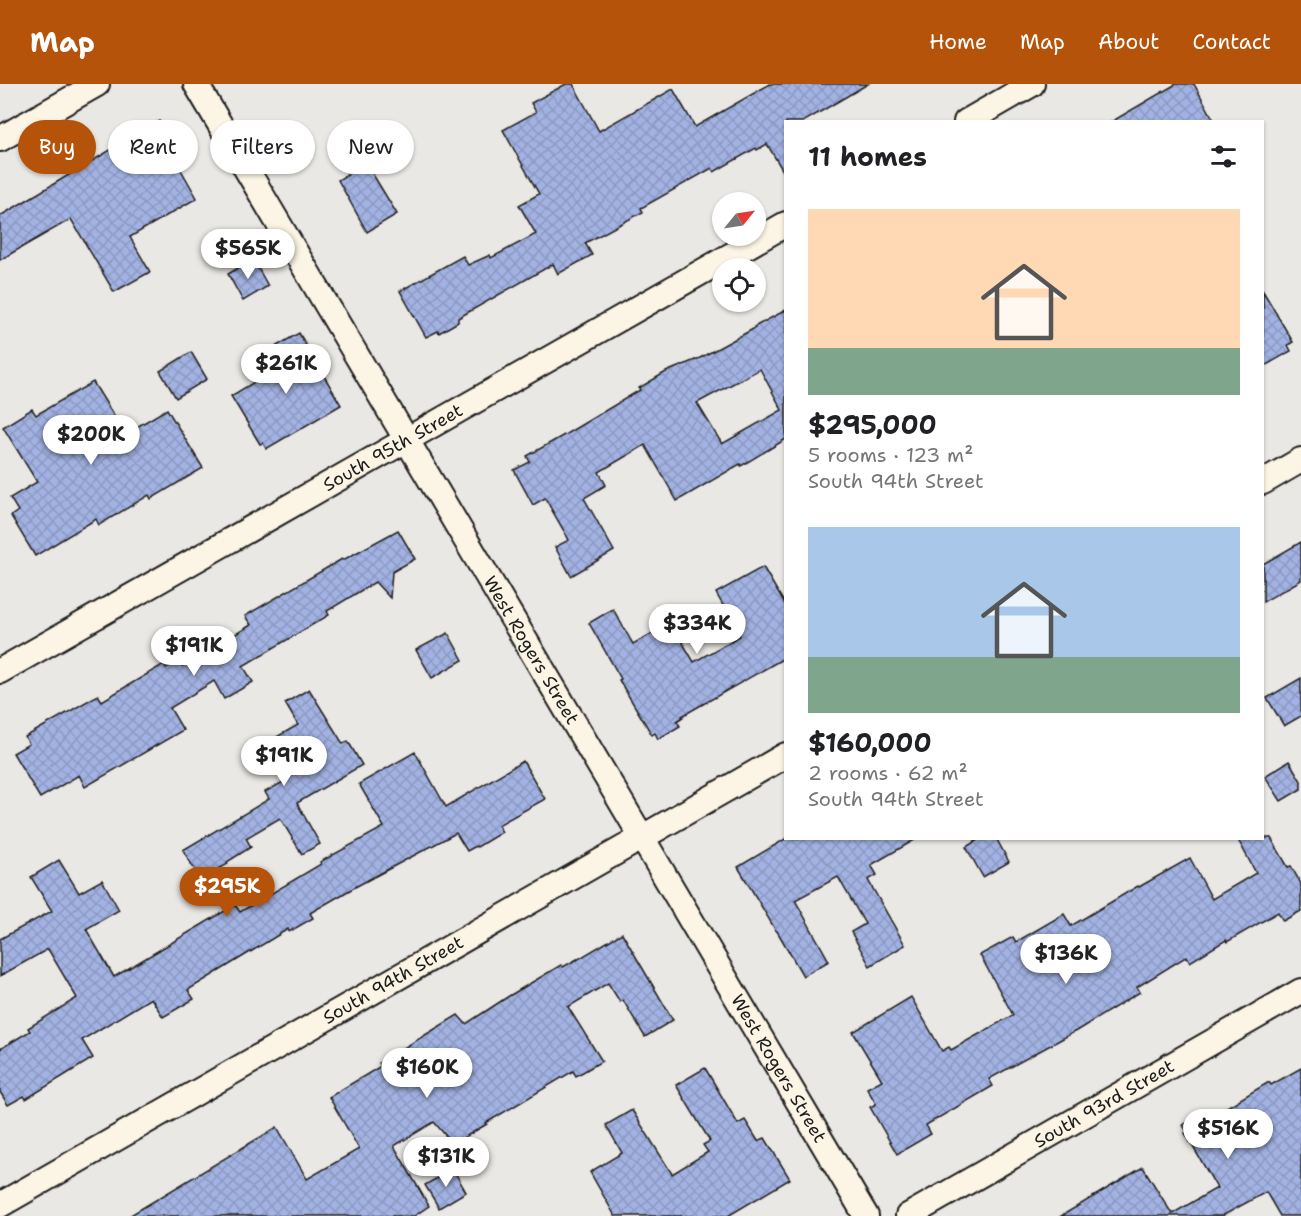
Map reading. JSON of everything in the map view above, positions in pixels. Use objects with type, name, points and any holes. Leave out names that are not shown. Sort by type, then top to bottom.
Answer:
[{"type":"street","points":[[0,139],[97,84]]},
{"type":"street","name":"West Rogers Street","points":[[196,84],[866,1216]]},
{"type":"street","points":[[969,120],[1032,84]]},
{"type":"street","name":"South 95th Street","points":[[0,671],[784,225]]},
{"type":"street","points":[[1264,481],[1301,460]]},
{"type":"street","name":"South 94th Street","points":[[0,1205],[784,756]]},
{"type":"street","name":"South 93rd Street","points":[[908,1216],[1301,990]]},
{"type":"building","points":[[566,84],[573,84],[599,131],[673,89],[695,127],[770,84],[868,84],[806,120],[784,120],[784,173],[767,144],[714,172],[712,168],[641,208],[643,212],[585,243],[592,255],[558,274],[553,264],[458,318],[458,322],[439,333],[438,331],[426,337],[400,291],[463,256],[468,265],[490,255],[491,258],[536,234],[519,205],[539,194],[503,130],[536,112],[531,103]]},
{"type":"building","points":[[1176,84],[1194,84],[1214,120],[1114,120]]},
{"type":"building","points":[[108,151],[108,174],[183,174],[197,198],[130,237],[150,272],[114,292],[71,219],[0,260],[0,216],[70,174],[96,174],[96,159]]},
{"type":"building","points":[[348,174],[373,174],[397,214],[367,232],[338,180]]},
{"type":"building","points":[[253,259],[268,286],[243,301],[228,274]]},
{"type":"building","points":[[1264,293],[1293,342],[1288,345],[1291,351],[1264,366]]},
{"type":"building","points":[[784,311],[784,440],[677,501],[645,445],[599,472],[606,485],[584,498],[614,551],[571,576],[555,547],[569,540],[545,498],[533,505],[514,470],[530,462],[527,456],[640,390],[639,388],[666,372],[700,358]],"holes":[[[760,369],[782,410],[722,444],[697,403]]]},
{"type":"building","points":[[299,333],[341,405],[266,449],[263,443],[260,444],[231,396],[277,368],[268,351]]},
{"type":"building","points":[[191,352],[207,379],[176,398],[160,371]]},
{"type":"building","points":[[93,382],[125,434],[167,409],[203,468],[151,499],[149,495],[99,525],[96,519],[35,556],[11,516],[18,511],[10,498],[37,482],[3,427],[32,409],[36,415]]},
{"type":"building","points":[[398,530],[415,559],[392,572],[390,598],[375,582],[327,611],[329,615],[243,666],[253,682],[224,699],[214,681],[170,708],[183,730],[85,787],[79,775],[40,798],[13,753],[29,744],[25,737],[98,695],[102,701],[164,664],[166,668],[179,661],[182,666],[251,625],[245,616],[342,559]]},
{"type":"building","points":[[1301,542],[1301,580],[1264,601],[1264,563]]},
{"type":"building","points":[[763,567],[784,603],[784,658],[682,716],[677,721],[680,726],[658,739],[655,733],[652,735],[619,680],[621,679],[589,623],[613,609],[633,644],[671,623],[694,662],[740,636],[716,593]]},
{"type":"building","points":[[448,633],[463,660],[432,678],[416,650]]},
{"type":"building","points":[[1301,678],[1301,716],[1284,726],[1267,698]]},
{"type":"building","points":[[309,689],[343,744],[348,741],[362,765],[297,803],[320,844],[302,854],[280,818],[246,838],[251,847],[227,862],[228,864],[200,879],[183,850],[269,799],[265,792],[287,780],[266,743],[298,725],[285,703]]},
{"type":"building","points":[[415,752],[446,807],[523,761],[545,799],[498,825],[502,832],[477,847],[467,851],[456,833],[355,887],[310,913],[313,918],[289,932],[288,929],[188,990],[194,999],[163,1017],[151,998],[82,1040],[93,1058],[26,1099],[24,1096],[8,1105],[0,1092],[0,1049],[30,1031],[28,1028],[77,998],[48,949],[0,976],[0,939],[52,911],[31,877],[59,860],[79,893],[102,880],[119,910],[86,929],[114,977],[235,905],[240,912],[321,864],[320,862],[384,827],[359,784]]},
{"type":"building","points":[[1289,761],[1301,781],[1301,789],[1281,801],[1265,776]]},
{"type":"building","points":[[1271,838],[1301,884],[1301,911],[1283,921],[1278,912],[1190,962],[1187,956],[1137,987],[1140,992],[1076,1031],[989,1079],[993,1086],[926,1125],[931,1134],[897,1154],[870,1107],[876,1104],[867,1088],[882,1080],[853,1032],[911,997],[942,1051],[949,1047],[951,1050],[1013,1015],[980,955],[1013,937],[1016,942],[1064,914],[1071,926],[1190,858],[1212,899],[1256,873],[1238,840]]},
{"type":"building","points":[[784,840],[915,840],[871,865],[877,875],[868,880],[905,945],[870,966],[851,932],[865,924],[838,877],[795,900],[829,961],[803,976],[738,867]]},
{"type":"building","points":[[978,840],[997,840],[1009,862],[983,877],[966,847]]},
{"type":"building","points":[[622,933],[673,1020],[645,1037],[623,1000],[620,1002],[608,983],[568,1007],[602,1061],[576,1076],[573,1071],[453,1144],[434,1122],[394,1146],[429,1206],[414,1216],[129,1216],[277,1127],[307,1179],[359,1149],[329,1097],[381,1066],[379,1063],[458,1015],[466,1024],[561,965],[563,967],[577,960]]},
{"type":"building","points":[[705,1068],[738,1124],[745,1120],[758,1141],[765,1138],[790,1179],[728,1216],[615,1216],[590,1172],[622,1153],[606,1125],[632,1110],[672,1174],[708,1152],[703,1145],[710,1141],[676,1085]]},
{"type":"building","points":[[1301,1068],[1301,1216],[1280,1216],[1266,1192],[1222,1216],[1061,1216],[1143,1167],[1172,1214],[1217,1188],[1185,1133],[1187,1132],[1183,1125],[1209,1110],[1212,1116],[1269,1082],[1271,1085]]},
{"type":"building","points":[[453,1169],[466,1192],[439,1208],[425,1185]]}]
